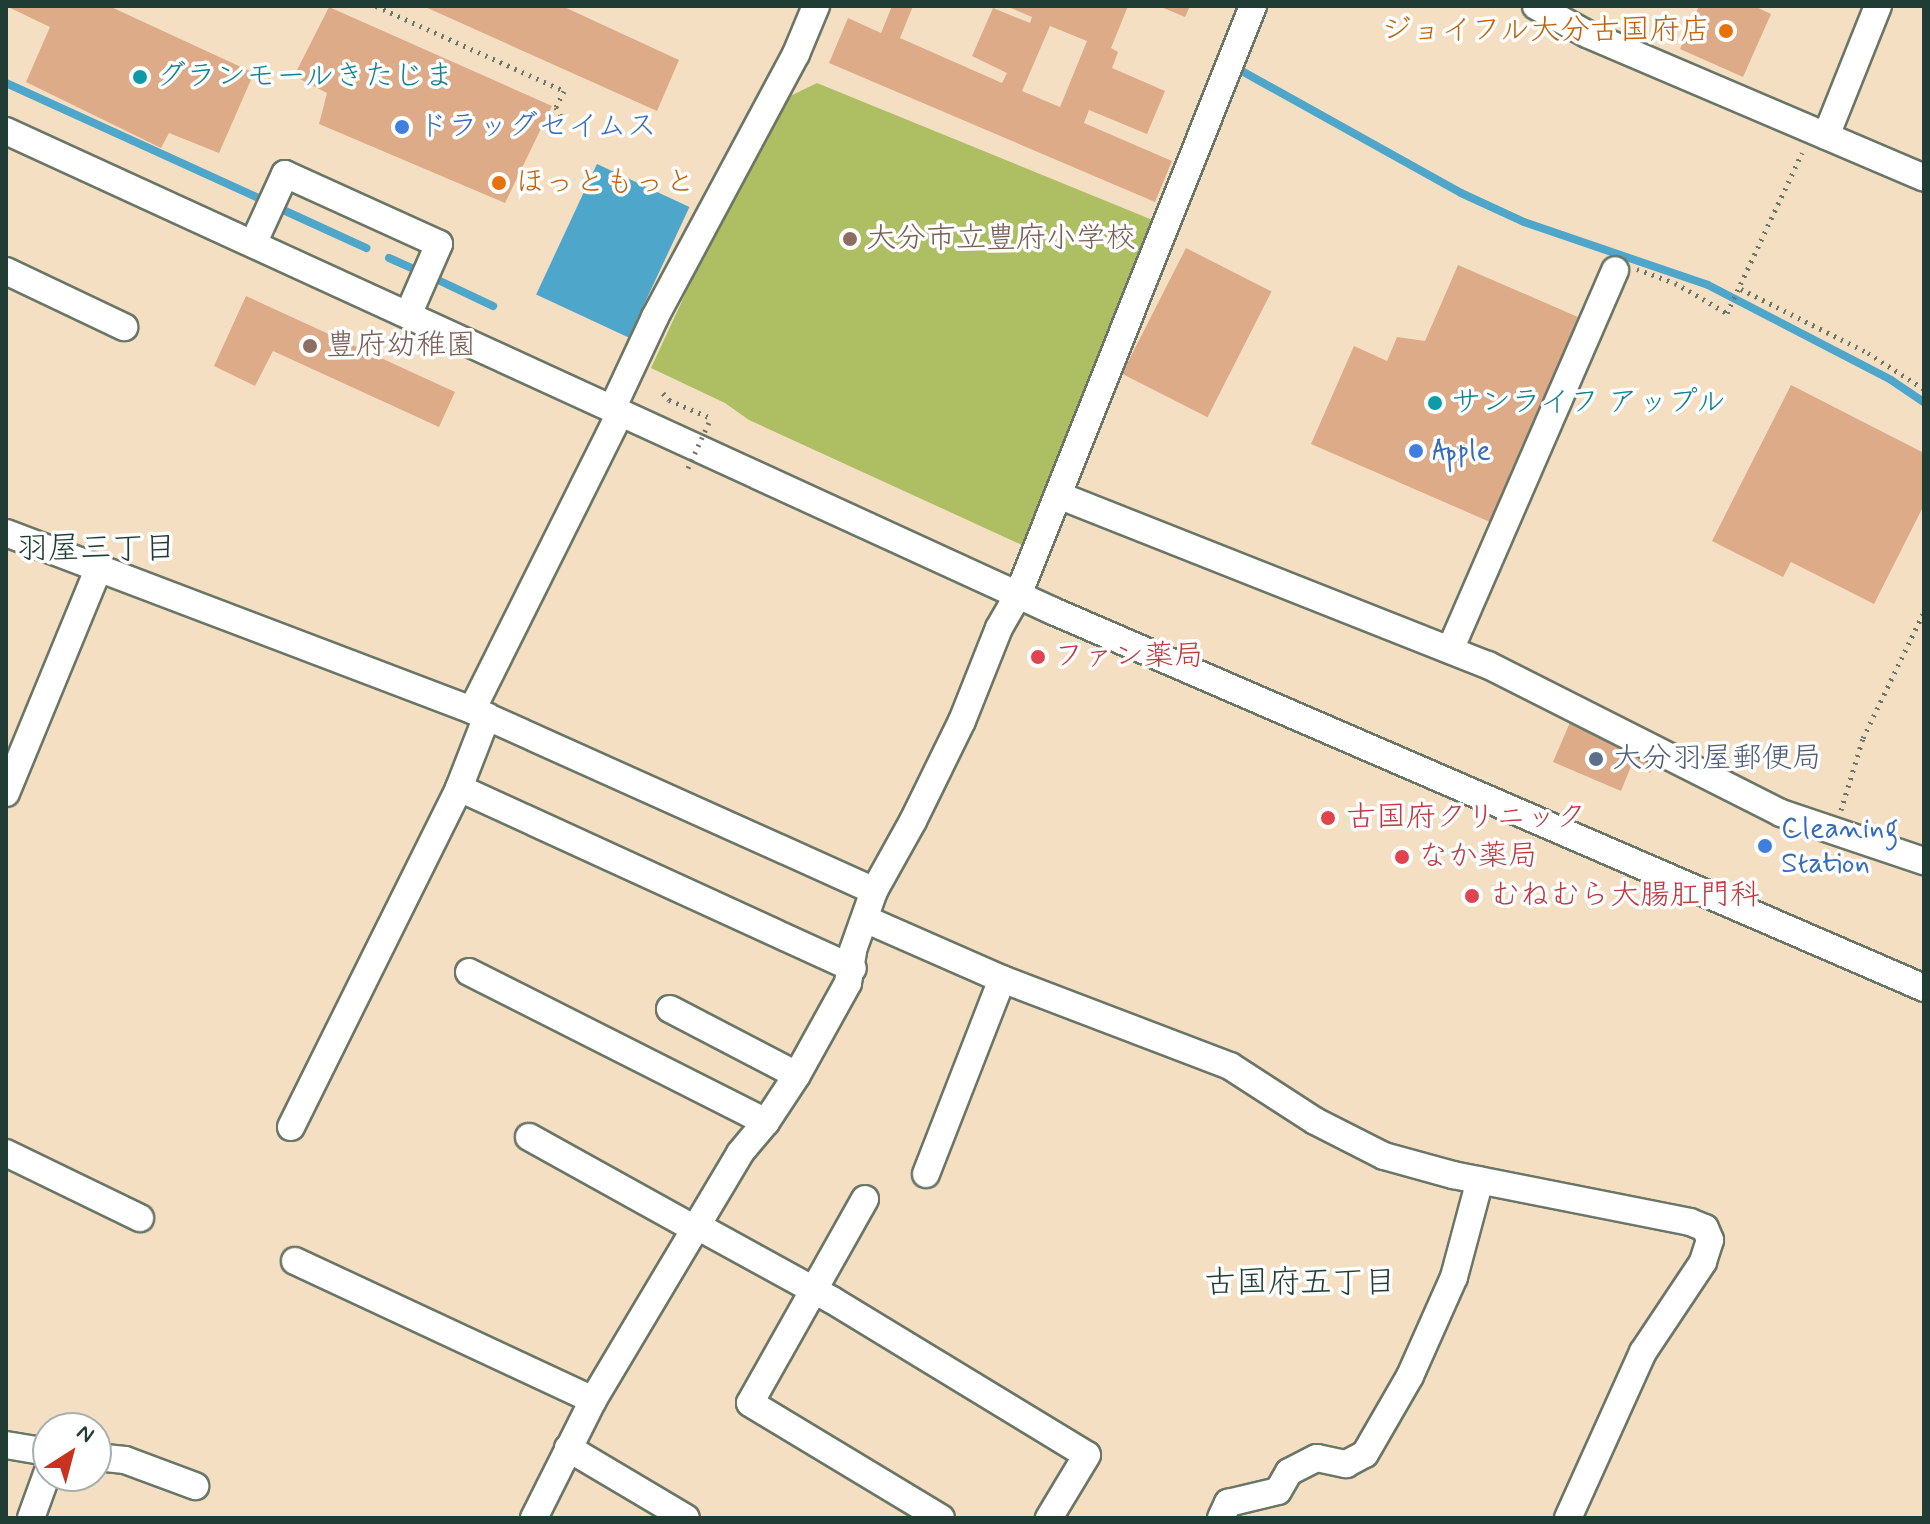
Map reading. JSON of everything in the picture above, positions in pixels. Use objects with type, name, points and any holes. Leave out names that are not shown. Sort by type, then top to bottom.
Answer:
[{"type":"street","points":[[291,1127],[459,788],[479,713],[616,411],[655,317],[796,54],[816,6]]},
{"type":"street","points":[[534,1518],[593,1400],[740,1153],[766,1122],[797,1075],[853,968],[853,950],[874,891],[962,721],[999,628],[1018,595],[1253,6]]},
{"type":"street","points":[[1536,6],[1587,34],[1816,139],[1924,178]]},
{"type":"street","points":[[1816,139],[1878,6]]},
{"type":"street","points":[[6,131],[1018,595],[1924,988]]},
{"type":"street","points":[[253,244],[285,174],[439,244],[408,315]]},
{"type":"street","points":[[1450,650],[1615,270]]},
{"type":"street","points":[[6,271],[124,327]]},
{"type":"street","points":[[1058,495],[1488,665],[1781,813],[1924,861]]},
{"type":"street","points":[[6,533],[479,713],[874,891]]},
{"type":"street","points":[[6,793],[99,567]]},
{"type":"street","points":[[459,788],[853,968]]},
{"type":"street","points":[[865,919],[1002,979],[1230,1066],[1315,1121],[1371,1151],[1480,1180],[1690,1222],[1709,1233],[1703,1262],[1643,1352],[1575,1515]]},
{"type":"street","points":[[469,972],[766,1122]]},
{"type":"street","points":[[926,1174],[1002,979]]},
{"type":"street","points":[[670,1009],[797,1075]]},
{"type":"street","points":[[529,1137],[812,1290],[1087,1455],[1049,1518]]},
{"type":"street","points":[[6,1153],[140,1218]]},
{"type":"street","points":[[1221,1518],[1228,1503],[1278,1491],[1289,1472],[1317,1458],[1346,1464],[1365,1454],[1410,1376],[1454,1277],[1480,1180]]},
{"type":"street","points":[[865,1199],[750,1403],[932,1516]]},
{"type":"street","points":[[295,1261],[593,1400]]},
{"type":"street","points":[[6,1445],[32,1449]]},
{"type":"street","points":[[568,1448],[686,1518]]},
{"type":"street","points":[[112,1459],[125,1460],[195,1486]]},
{"type":"street","points":[[31,1518],[40,1492]]},
{"type":"path","points":[[376,6],[564,91],[556,107],[563,120]]},
{"type":"path","points":[[1615,270],[1618,265],[1675,283],[1727,313],[1740,290],[1740,281],[1816,139]]},
{"type":"path","points":[[1740,290],[1868,353],[1924,389]]},
{"type":"path","points":[[663,393],[669,400],[711,418],[688,468]]},
{"type":"path","points":[[1834,831],[1863,738],[1924,612]]},
{"type":"green space","points":[[817,83],[1160,223],[1022,545],[749,420],[725,403],[651,368],[707,247],[784,99]]},
{"type":"water","points":[[597,164],[689,207],[629,338],[536,295]]},
{"type":"building","name":"グランモールきたじま","points":[[6,6],[109,6],[254,73],[219,153],[169,133],[161,148],[26,82],[50,27]]},
{"type":"building","points":[[423,6],[562,6],[679,60],[657,111]]},
{"type":"building","points":[[892,6],[913,6],[900,38],[1002,83],[1007,73],[972,56],[993,8],[1030,23],[1032,17],[1006,6],[1128,6],[1111,48],[1118,52],[1112,68],[1165,91],[1147,134],[1089,110],[1084,123],[1172,161],[1155,202],[829,63],[848,18],[881,33]],"holes":[[[1050,26],[1087,41],[1060,107],[1022,91]]]},
{"type":"building","points":[[1159,6],[1190,6],[1185,17]]},
{"type":"building","points":[[1699,6],[1754,6],[1771,14],[1743,77],[1680,49]]},
{"type":"building","points":[[329,7],[552,106],[505,203],[319,124],[327,93],[294,76]]},
{"type":"building","points":[[1186,248],[1272,292],[1208,417],[1122,374]]},
{"type":"building","name":"サンライフ アップル","points":[[1458,265],[1578,317],[1490,522],[1311,444],[1354,346],[1387,361],[1397,337],[1425,341]]},
{"type":"building","points":[[246,296],[455,392],[439,427],[273,351],[255,386],[214,366]]},
{"type":"building","points":[[1791,385],[1924,453],[1924,505],[1874,604],[1791,562],[1783,577],[1712,541]]},
{"type":"building","points":[[1571,720],[1657,757],[1650,773],[1632,764],[1621,791],[1553,762]]},
{"type":"waterway","points":[[1240,70],[1461,193],[1524,222],[1708,285],[1891,380],[1924,402]]},
{"type":"waterway","points":[[6,83],[260,199]]},
{"type":"waterway","points":[[281,209],[366,248]]},
{"type":"waterway","points":[[389,258],[416,270]]},
{"type":"waterway","points":[[438,280],[493,306]]},
{"type":"place","name":"ジョイフル大分古国府店","points":[[1726,31]]},
{"type":"place","name":"グランモールきたじま","points":[[140,77]]},
{"type":"place","name":"ドラッグセイムス","points":[[402,127]]},
{"type":"place","name":"ほっともっと","points":[[499,183]]},
{"type":"place","name":"大分市立豊府小学校","points":[[850,239]]},
{"type":"place","name":"豊府幼稚園","points":[[310,346]]},
{"type":"place","name":"サンライフ アップル","points":[[1435,403]]},
{"type":"place","name":"Apple","points":[[1416,451]]},
{"type":"place","name":"ファン薬局","points":[[1038,657]]},
{"type":"place","name":"大分羽屋郵便局","points":[[1596,759]]},
{"type":"place","name":"古国府クリニック","points":[[1328,818]]},
{"type":"place","name":"Cleaning Station","points":[[1765,846]]},
{"type":"place","name":"なか薬局","points":[[1402,857]]},
{"type":"place","name":"むねむら大腸肛門科","points":[[1472,896]]},
{"type":"district","name":"羽屋三丁目","points":[[96,549]]},
{"type":"district","name":"古国府五丁目","points":[[1300,1283]]}]
